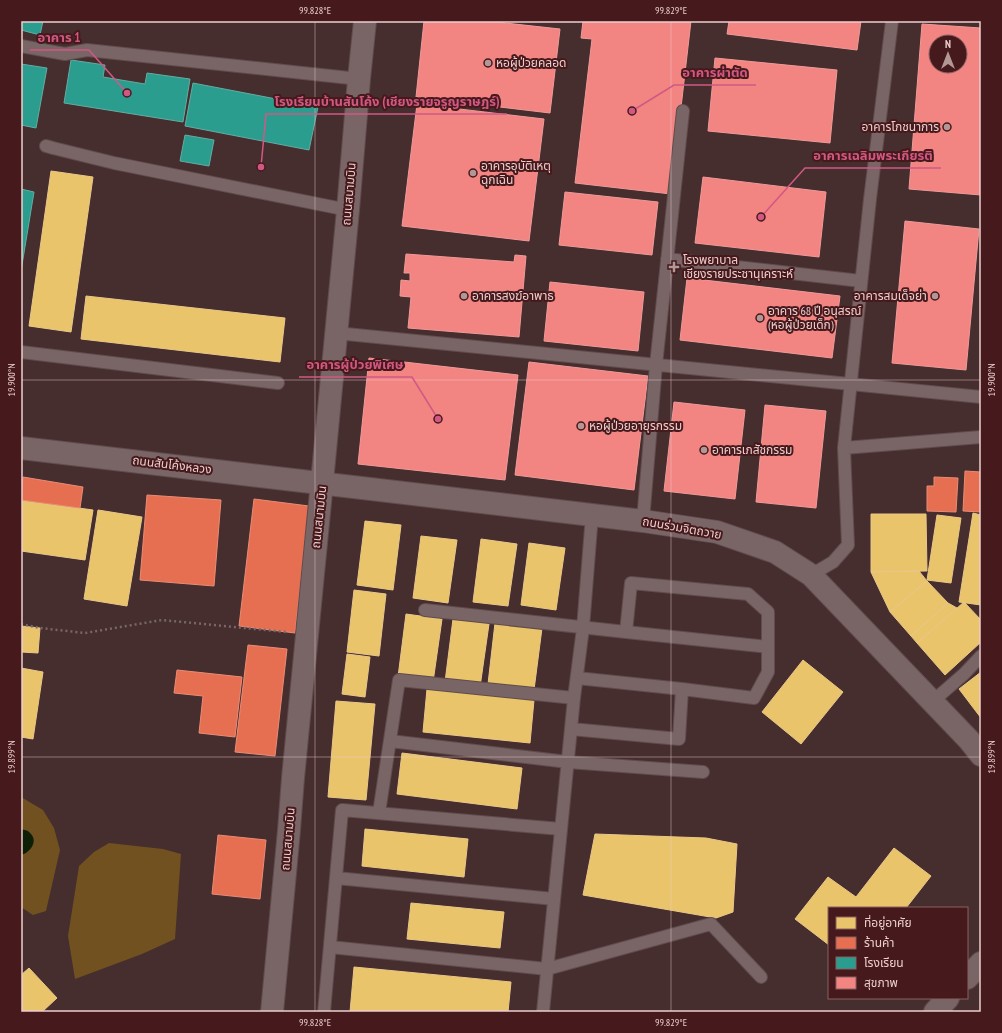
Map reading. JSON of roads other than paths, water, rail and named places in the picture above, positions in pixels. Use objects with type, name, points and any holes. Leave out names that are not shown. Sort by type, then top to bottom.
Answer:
[{"type":"street","name":"ถนนสนามบิน","points":[[272,1012],[365,21]]},
{"type":"street","name":"ถนนสันโค้งหลวง","points":[[21,448],[322,482]]},
{"type":"street","name":"ถนนร่วมจิตถวาย","points":[[322,482],[643,520],[717,532],[775,552],[811,575],[933,701],[981,754]]},
{"type":"street","points":[[968,977],[981,963]]},
{"type":"street","points":[[935,1012],[947,999]]},
{"type":"lane","points":[[811,575],[833,562],[848,545],[844,448],[870,199],[892,21]]},
{"type":"lane","points":[[21,46],[65,54],[87,50],[359,79]]},
{"type":"lane","points":[[643,520],[656,365],[683,111]]},
{"type":"lane","points":[[46,146],[114,163],[348,210]]},
{"type":"lane","points":[[667,259],[861,281]]},
{"type":"lane","points":[[336,333],[981,397]]},
{"type":"lane","points":[[21,352],[278,383]]},
{"type":"lane","points":[[844,448],[981,437]]},
{"type":"lane","points":[[543,1012],[574,698],[584,628],[592,515]]},
{"type":"lane","points":[[577,678],[754,698],[768,672],[768,612],[748,594],[630,583],[626,632]]},
{"type":"lane","points":[[425,610],[768,647]]},
{"type":"lane","points":[[933,701],[964,674],[981,656]]},
{"type":"lane","points":[[379,813],[399,680],[574,698]]},
{"type":"lane","points":[[571,729],[679,739],[682,689]]},
{"type":"lane","points":[[390,741],[568,762],[703,772]]},
{"type":"lane","points":[[324,1012],[342,810],[561,829]]},
{"type":"lane","points":[[336,878],[554,900]]},
{"type":"lane","points":[[330,947],[548,969],[711,924],[761,977]]},
{"type":"place","name":"หอผู้ป่วยคลอด","points":[[488,63]]},
{"type":"place","name":"อาคาร 1","points":[[127,93]]},
{"type":"place","name":"อาคารผ่าตัด","points":[[632,111]]},
{"type":"place","name":"อาคารโภชนาการ","points":[[947,127]]},
{"type":"place","name":"โรงเรียนบ้านสันโค้ง (เชียงรายจรูญราษฎร์)","points":[[261,167]]},
{"type":"place","name":"อาคารอุบัติเหตุ ฉุกเฉิน","points":[[473,173]]},
{"type":"place","name":"อาคารเฉลิมพระเกียรติ","points":[[761,217]]},
{"type":"place","name":"โรงพยาบาล เชียงรายประชานุเคราะห์","points":[[674,267]]},
{"type":"place","name":"อาคารสงฆ์อาพาธ","points":[[464,296]]},
{"type":"place","name":"อาคารสมเด็จย่า","points":[[935,296]]},
{"type":"place","name":"อาคาร 68 ปี อนุสรณ์ (หอผู้ป่วยเด็ก)","points":[[760,318]]},
{"type":"place","name":"อาคารผู้ป่วยพิเศษ","points":[[438,419]]},
{"type":"place","name":"หอผู้ป่วยอายุรกรรม","points":[[581,426]]},
{"type":"place","name":"อาคารเภสัชกรรม","points":[[704,450]]}]
